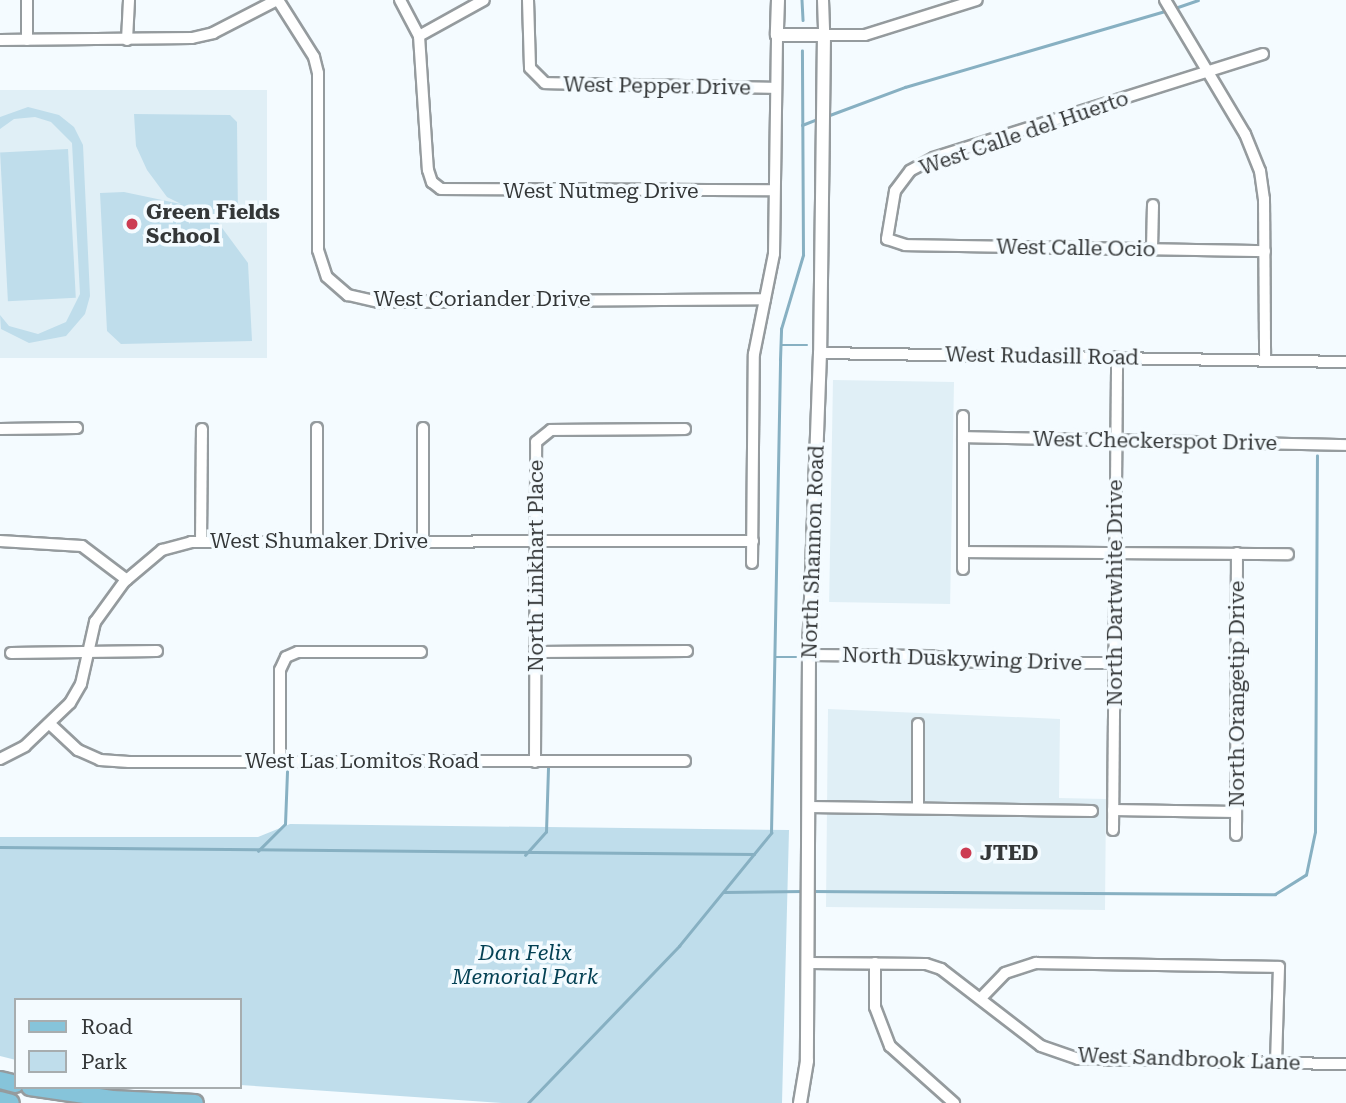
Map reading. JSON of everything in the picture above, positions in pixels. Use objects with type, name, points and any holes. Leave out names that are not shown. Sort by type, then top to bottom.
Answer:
[{"type":"main road","points":[[43,1089],[112,1099],[195,1103]]},
{"type":"main road","points":[[0,1100],[11,1103]]},
{"type":"street","points":[[27,0],[27,40]]},
{"type":"street","points":[[127,40],[129,0]]},
{"type":"street","points":[[0,40],[127,40],[213,33],[277,0]]},
{"type":"street","name":"West Coriander Drive","points":[[277,0],[314,57],[318,73],[318,250],[327,277],[348,295],[379,302],[765,299]]},
{"type":"street","points":[[400,0],[419,36],[484,0]]},
{"type":"street","name":"West Pepper Drive","points":[[528,0],[532,79],[545,83],[776,88]]},
{"type":"street","points":[[752,563],[754,354],[774,254],[772,190],[778,0]]},
{"type":"street","name":"North Shannon Road","points":[[800,1103],[807,1061],[809,655],[820,353],[823,0]]},
{"type":"street","points":[[777,35],[865,35],[977,0]]},
{"type":"street","points":[[1165,0],[1245,134],[1260,171],[1265,251],[1265,359]]},
{"type":"street","name":"West Nutmeg Drive","points":[[419,36],[431,185],[456,192],[772,190]]},
{"type":"street","name":"West Calle del Huerto","points":[[887,239],[895,191],[910,171],[934,158],[1263,54]]},
{"type":"street","points":[[1152,249],[1153,205]]},
{"type":"street","name":"West Calle Ocio","points":[[887,239],[905,245],[1265,251]]},
{"type":"street","name":"West Rudasill Road","points":[[820,353],[1346,362]]},
{"type":"street","name":"North Dartwhite Drive","points":[[1113,830],[1116,357]]},
{"type":"street","points":[[963,416],[963,569]]},
{"type":"street","points":[[0,429],[77,428]]},
{"type":"street","points":[[317,428],[317,541]]},
{"type":"street","points":[[423,428],[423,541]]},
{"type":"street","points":[[201,542],[202,429]]},
{"type":"street","name":"North Linkhart Place","points":[[535,762],[534,541],[535,450],[538,432],[560,429],[685,429]]},
{"type":"street","name":"West Checkerspot Drive","points":[[963,438],[1346,444]]},
{"type":"street","points":[[0,541],[82,546],[127,580]]},
{"type":"street","name":"West Shumaker Drive","points":[[0,759],[51,725],[81,684],[90,652],[94,622],[127,580],[162,550],[201,542],[753,541]]},
{"type":"street","points":[[963,552],[1288,554]]},
{"type":"street","name":"North Orangetip Drive","points":[[1236,835],[1237,553]]},
{"type":"street","points":[[10,653],[157,651]]},
{"type":"street","points":[[536,652],[687,651]]},
{"type":"street","points":[[280,761],[282,657],[298,652],[421,652]]},
{"type":"street","name":"North Duskywing Drive","points":[[809,655],[929,656],[983,663],[1115,663]]},
{"type":"street","points":[[918,724],[918,808]]},
{"type":"street","name":"West Las Lomitos Road","points":[[51,725],[78,750],[100,760],[685,761]]},
{"type":"street","points":[[809,807],[1092,810]]},
{"type":"street","points":[[1113,810],[1236,812]]},
{"type":"street","points":[[875,962],[875,1007],[890,1046],[954,1103]]},
{"type":"street","name":"West Sandbrook Lane","points":[[809,963],[875,962],[934,967],[982,997],[1041,1046],[1078,1059],[1346,1064]]},
{"type":"street","points":[[982,997],[1005,973],[1036,963],[1279,967],[1276,1063]]},
{"type":"shaded area","name":"Green Fields School","points":[[0,90],[267,90],[267,358],[0,358]]},
{"type":"shaded area","points":[[833,380],[954,382],[950,604],[829,602]]},
{"type":"shaded area","name":"JTED","points":[[828,709],[1060,719],[1059,798],[1106,799],[1105,910],[826,907]]},
{"type":"green space","points":[[28,107],[59,115],[74,127],[83,145],[90,296],[85,314],[66,336],[29,343],[1,329],[0,315],[9,326],[38,334],[66,322],[80,294],[72,143],[51,122],[35,117],[14,119],[0,129],[0,117]]},
{"type":"green space","points":[[134,114],[230,115],[237,122],[238,220],[214,217],[248,263],[252,341],[121,344],[107,331],[100,193],[124,192],[181,204],[167,197],[147,170],[136,146]]},
{"type":"green space","points":[[68,149],[76,298],[8,301],[0,153]]},
{"type":"green space","name":"Dan Felix Memorial Park","points":[[290,824],[789,830],[782,1103],[502,1103],[242,1085],[242,998],[14,998],[14,1060],[0,1056],[0,837],[258,837]]},
{"type":"waterway","points":[[802,0],[803,20]]},
{"type":"waterway","points":[[1175,8],[1198,0]]},
{"type":"waterway","points":[[827,116],[905,87],[1168,10]]},
{"type":"waterway","points":[[528,1103],[679,946],[771,833],[781,329],[803,255],[802,51]]},
{"type":"waterway","points":[[802,125],[818,119]]},
{"type":"waterway","points":[[781,345],[807,345]]},
{"type":"waterway","points":[[811,891],[1275,894],[1306,875],[1315,832],[1317,456]]},
{"type":"waterway","points":[[775,657],[796,657]]},
{"type":"waterway","points":[[525,855],[546,832],[548,768]]},
{"type":"waterway","points":[[258,851],[285,824],[287,772]]},
{"type":"waterway","points":[[0,847],[754,854]]},
{"type":"waterway","points":[[724,892],[804,891]]},
{"type":"place","name":"Green Fields School","points":[[132,224]]},
{"type":"place","name":"JTED","points":[[966,853]]}]
